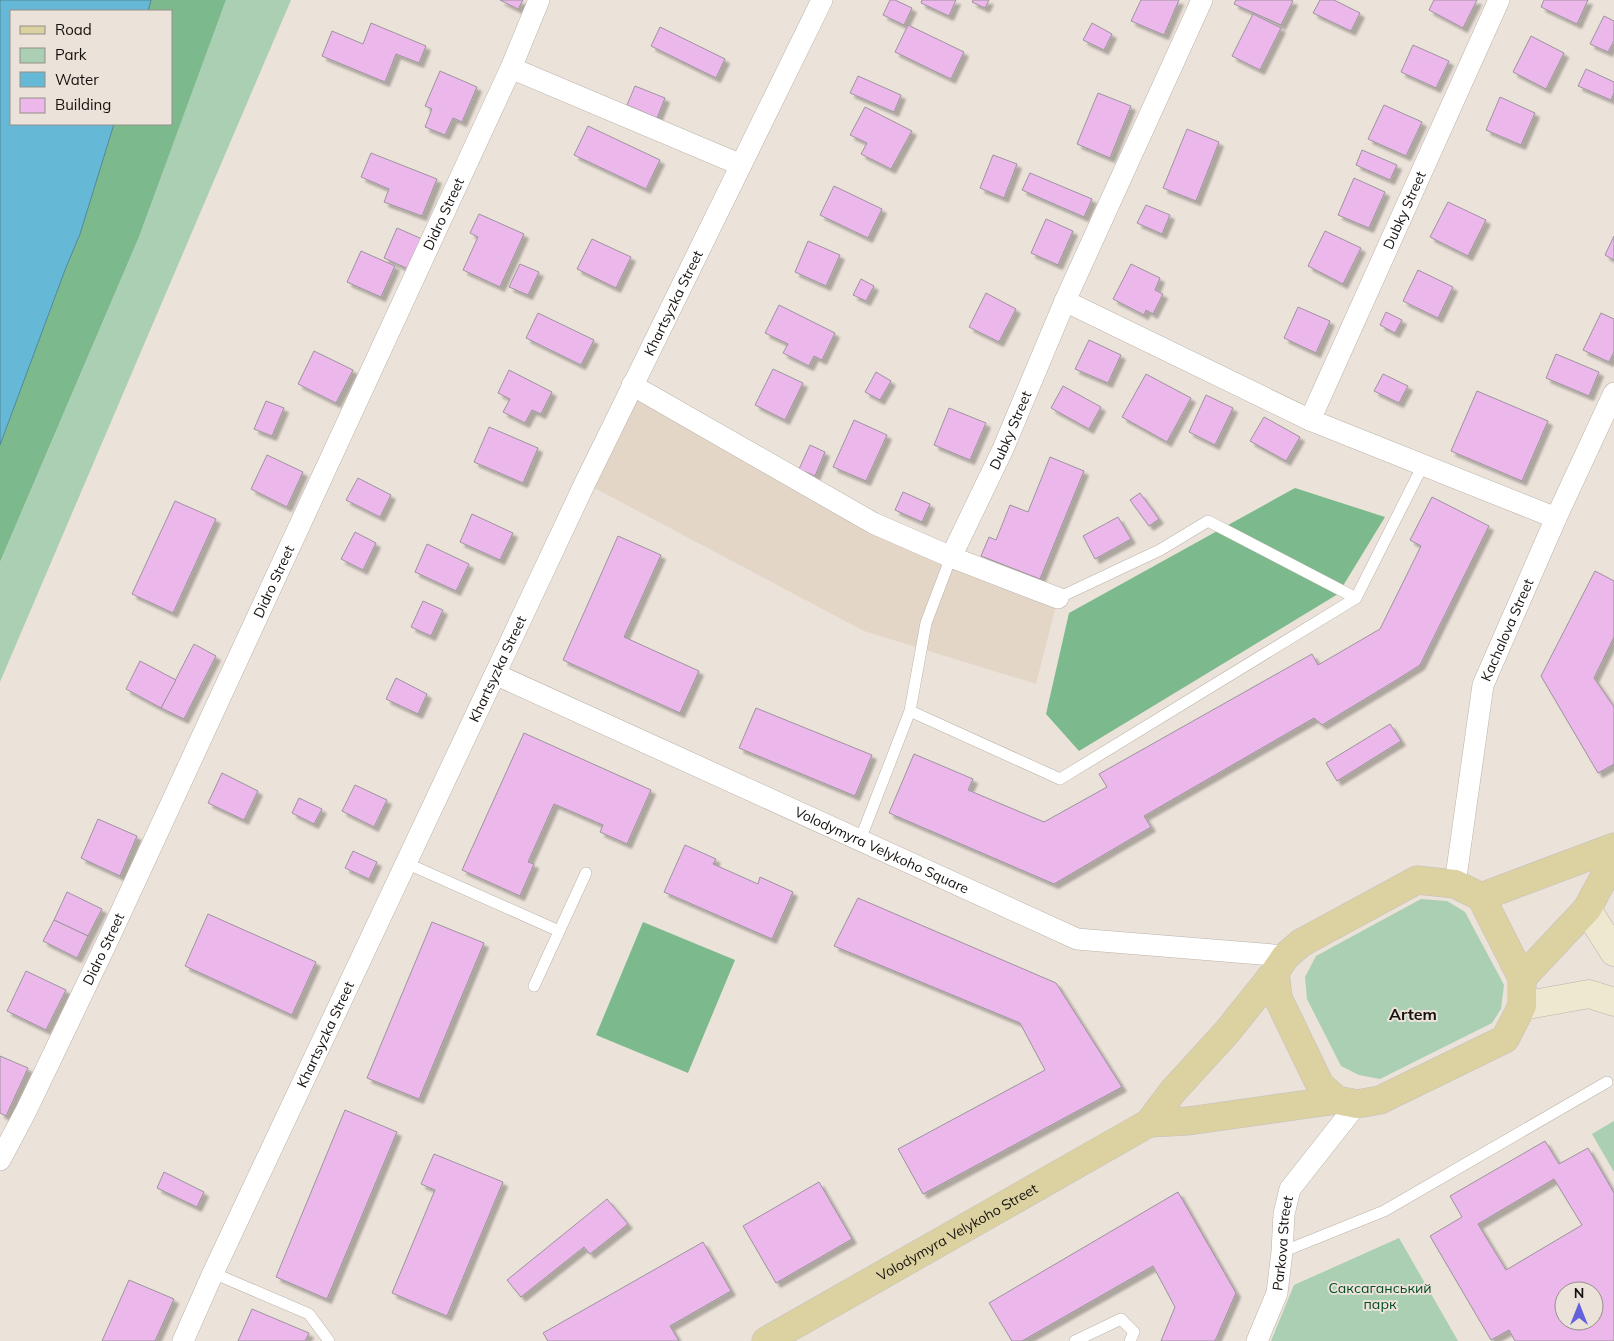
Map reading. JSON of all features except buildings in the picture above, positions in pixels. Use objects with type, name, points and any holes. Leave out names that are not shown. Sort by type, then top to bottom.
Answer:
[{"type":"main road","points":[[1481,898],[1614,847]]},
{"type":"main road","points":[[1522,978],[1587,909],[1614,859]]},
{"type":"main road","points":[[1417,880],[1455,884],[1481,898],[1522,978],[1522,1006],[1505,1039],[1380,1100],[1347,1102],[1188,1121],[1150,1123],[1173,1091],[1227,1032],[1300,943],[1417,880]]},
{"type":"main road","points":[[1587,909],[1614,952]]},
{"type":"main road","points":[[1281,964],[1278,998],[1320,1085],[1347,1102]]},
{"type":"main road","points":[[1522,1006],[1589,994],[1614,1002]]},
{"type":"main road","name":"Volodymyra Velykoho Street","points":[[766,1341],[1150,1123]]},
{"type":"street","name":"Didro Street","points":[[0,1160],[26,1111],[112,931],[511,68],[539,0]]},
{"type":"street","name":"Khartsyzka Street","points":[[184,1341],[213,1273],[632,385],[822,0]]},
{"type":"street","name":"Dubky Street","points":[[951,557],[1003,449],[1065,301],[1202,0]]},
{"type":"street","name":"Dubky Street","points":[[1310,420],[1499,0]]},
{"type":"street","points":[[511,68],[741,165]]},
{"type":"street","points":[[1065,301],[1310,420],[1556,518]]},
{"type":"street","points":[[632,385],[874,523],[951,557],[1058,598]]},
{"type":"street","name":"Kachalova Street","points":[[1455,884],[1483,685],[1556,518],[1614,393]]},
{"type":"street","name":"Volodymyra Velykoho Square","points":[[495,674],[1077,939],[1281,964]]},
{"type":"street","name":"Parkova Street","points":[[1257,1341],[1277,1294],[1284,1214],[1290,1189],[1347,1102]]},
{"type":"lane","points":[[910,711],[1060,779],[1356,598],[1423,465]]},
{"type":"lane","points":[[1058,598],[1160,550],[1208,521],[1356,598]]},
{"type":"lane","points":[[860,840],[910,711],[926,623],[951,557]]},
{"type":"lane","points":[[406,863],[559,931]]},
{"type":"lane","points":[[534,986],[586,873]]},
{"type":"lane","points":[[1282,1252],[1384,1211],[1607,1082]]},
{"type":"lane","points":[[213,1273],[308,1314],[329,1341]]},
{"type":"lane","points":[[1074,1341],[1121,1319],[1134,1332],[1130,1341]]},
{"type":"shaded area","points":[[632,385],[873,523],[1058,598],[1036,684],[864,631],[585,483]]},
{"type":"green space","points":[[151,0],[226,0],[139,237],[0,562],[0,445],[80,234],[114,125],[172,125],[172,10],[148,10]]},
{"type":"green space","points":[[226,0],[291,0],[0,682],[0,562],[139,237]]},
{"type":"green space","points":[[1295,488],[1385,517],[1338,594],[1079,751],[1046,714],[1069,613]]},
{"type":"green space","points":[[1421,899],[1447,901],[1465,912],[1504,985],[1501,1009],[1492,1023],[1380,1079],[1359,1075],[1341,1066],[1307,999],[1305,977],[1316,956]]},
{"type":"green space","points":[[643,922],[735,960],[688,1073],[596,1035]]},
{"type":"green space","points":[[1614,1121],[1614,1172],[1592,1134]]},
{"type":"green space","name":"Саксаганський парк","points":[[1399,1238],[1458,1341],[1271,1341],[1294,1285]]},
{"type":"water","points":[[0,0],[151,0],[148,10],[10,10],[10,125],[114,125],[80,234],[0,445]]},
{"type":"district","name":"Artem","points":[[1413,1014]]}]
